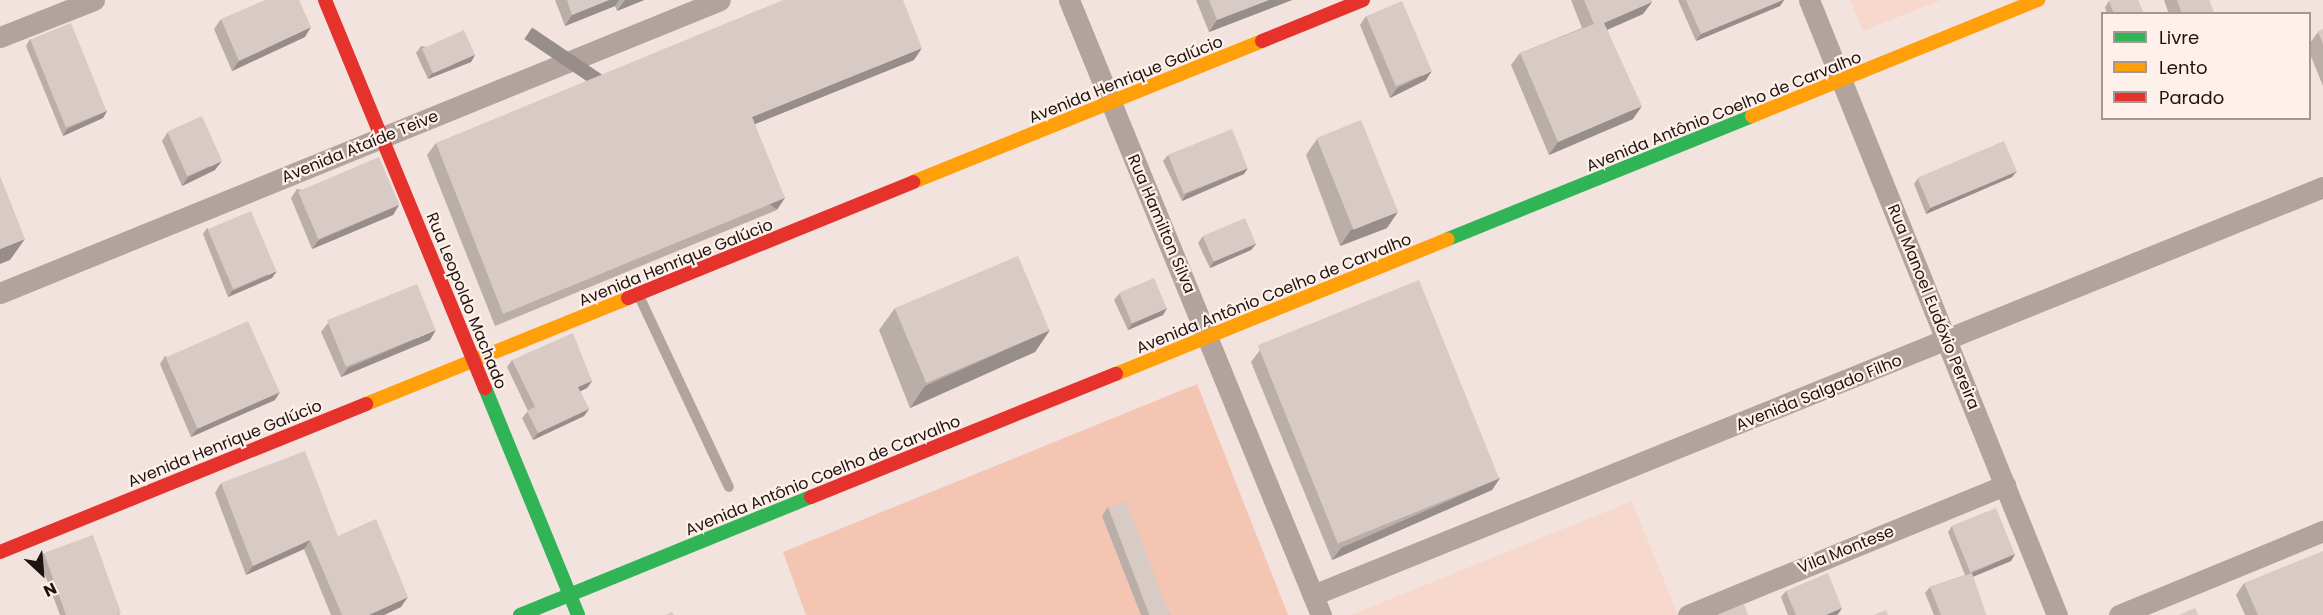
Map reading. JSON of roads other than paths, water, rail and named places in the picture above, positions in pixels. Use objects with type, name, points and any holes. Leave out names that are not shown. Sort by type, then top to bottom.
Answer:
[{"type":"street","points":[[0,37],[94,0]]},
{"type":"street","name":"Rua Leopoldo Machado","points":[[325,0],[578,615]]},
{"type":"street","name":"Avenida Ataíde Teive","points":[[0,293],[720,0]]},
{"type":"street","name":"Rua Hamilton Silva","points":[[1069,0],[1321,615]]},
{"type":"street","name":"Avenida Henrique Galúcio","points":[[0,552],[474,363],[1363,0]]},
{"type":"street","name":"Rua Manoel Eudóxio Pereira","points":[[1809,0],[2057,615]]},
{"type":"street","name":"Avenida Antônio Coelho de Carvalho","points":[[520,615],[1209,339],[2038,0]]},
{"type":"street","name":"Avenida Salgado Filho","points":[[1313,595],[1947,342],[2323,187]]},
{"type":"street","name":"Vila Montese","points":[[1688,615],[2005,485]]},
{"type":"street","points":[[2119,615],[2323,531]]},
{"type":"lane","points":[[639,296],[729,487]]}]
